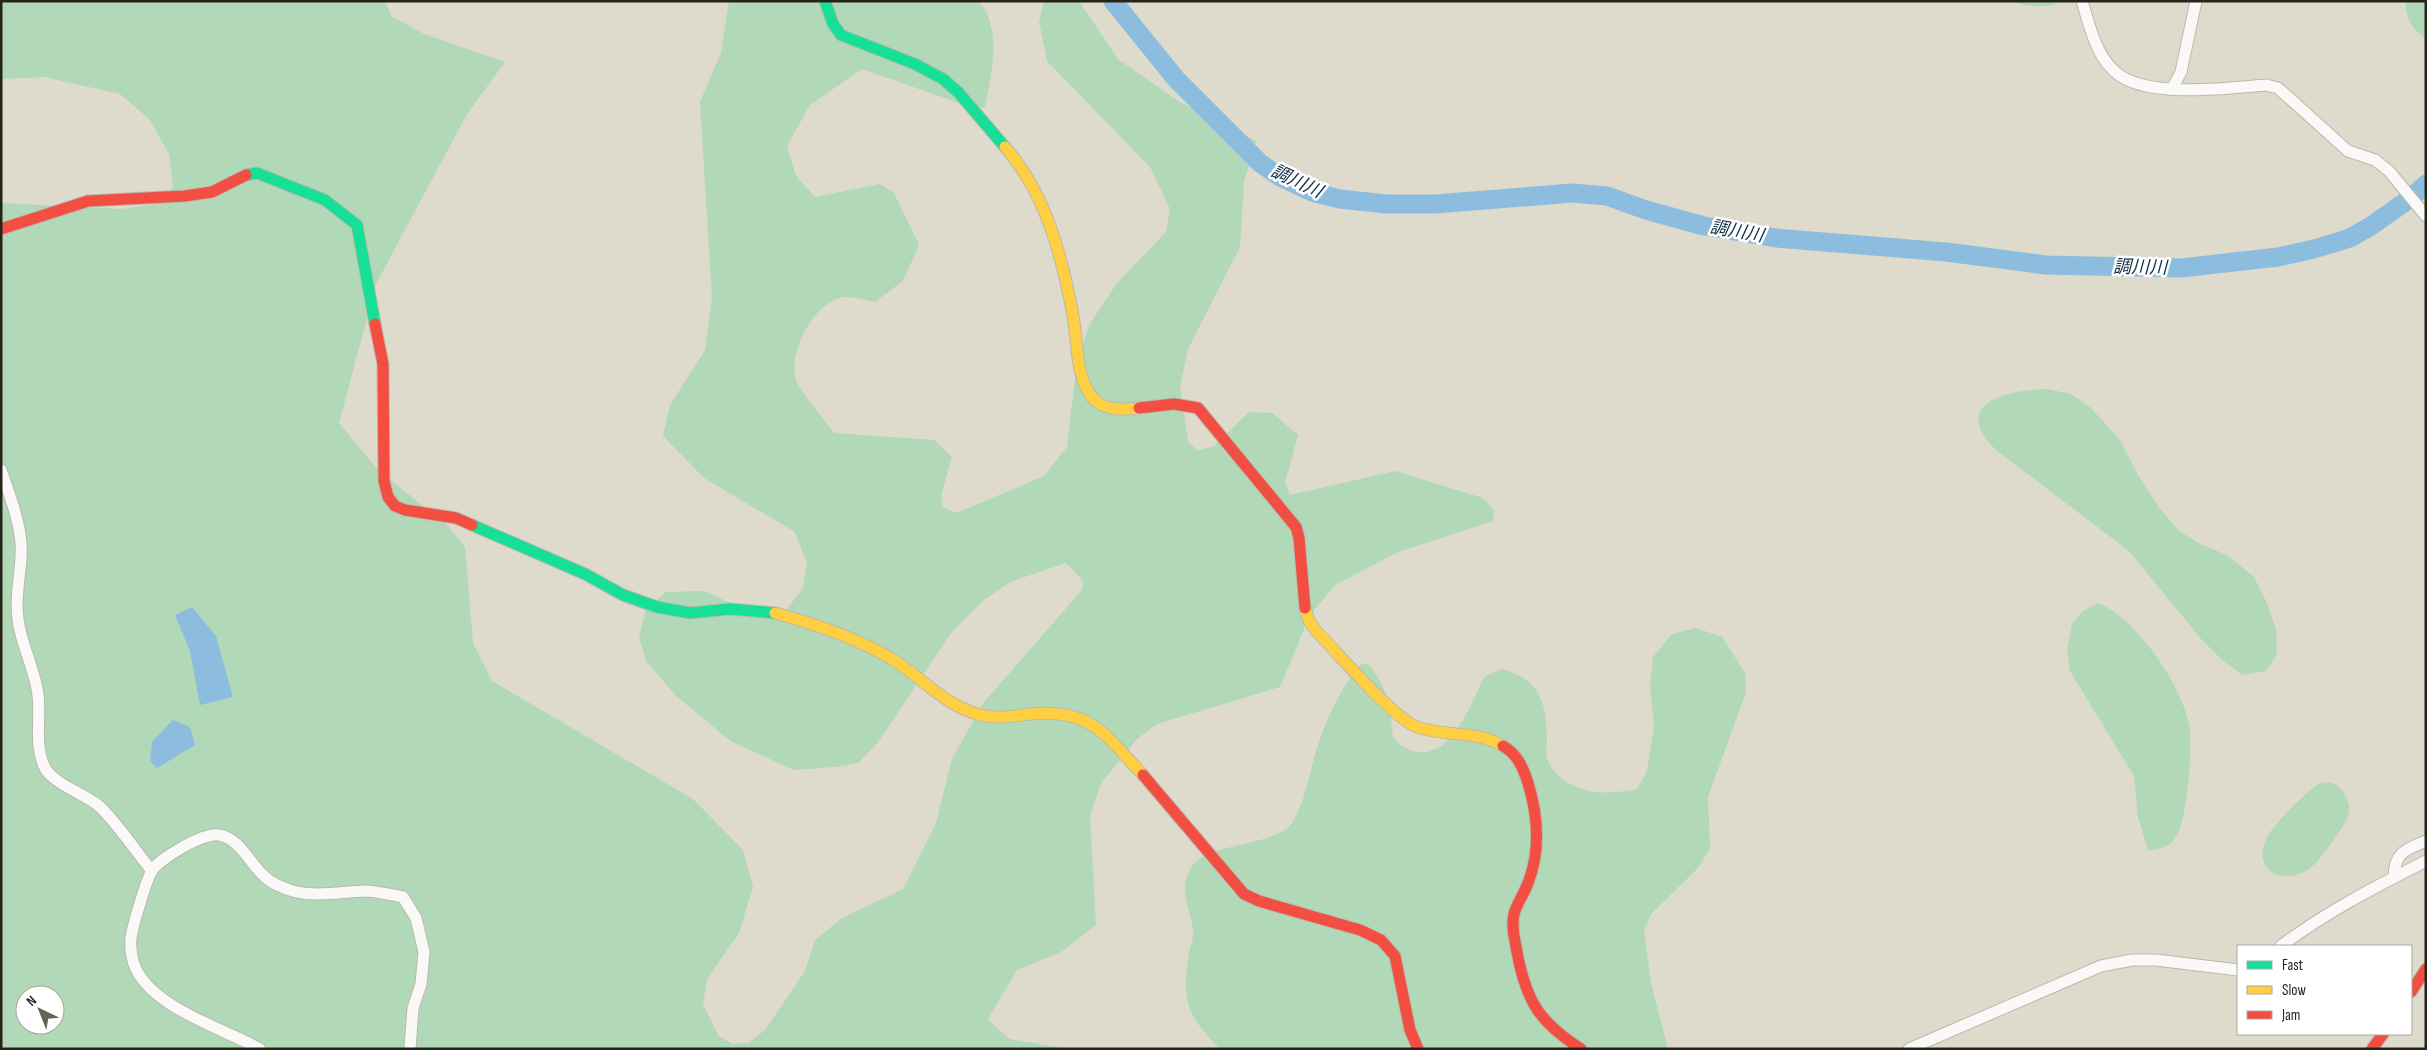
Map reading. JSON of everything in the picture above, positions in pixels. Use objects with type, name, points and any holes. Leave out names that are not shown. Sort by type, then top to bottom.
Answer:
[{"type":"street","points":[[825,1],[831,22],[840,34],[918,66],[951,85],[1034,187],[1045,212],[1062,270],[1073,317],[1083,380],[1089,395],[1102,405],[1116,408],[1139,408],[1172,402],[1186,402],[1198,408],[1296,527],[1299,538],[1305,608],[1317,632],[1406,723],[1417,729],[1467,733],[1495,741],[1510,750],[1521,764],[1536,809],[1539,832],[1529,882],[1514,914],[1513,930],[1522,981],[1535,1011],[1557,1034],[1581,1049]]},
{"type":"street","points":[[2082,1],[2093,38],[2105,59],[2120,75],[2138,83],[2172,89],[2266,85],[2278,88],[2348,151],[2375,160],[2401,185],[2426,216]]},
{"type":"street","points":[[2172,89],[2181,72],[2196,1]]},
{"type":"street","points":[[1,229],[73,204],[101,200],[147,199],[213,192],[247,174],[257,173],[325,200],[348,216],[357,225],[363,251],[383,364],[384,481],[388,497],[395,506],[405,510],[456,518],[585,574],[623,595],[657,607],[690,613],[730,609],[768,611],[804,621],[892,659],[948,702],[975,714],[996,717],[1050,712],[1074,716],[1095,725],[1151,783],[1244,894],[1259,901],[1360,930],[1381,940],[1395,956],[1410,1030],[1418,1049]]},
{"type":"street","points":[[1,470],[19,523],[21,545],[16,607],[18,621],[36,678],[39,704],[37,740],[44,766],[57,780],[100,807],[152,871]]},
{"type":"street","points":[[260,1049],[186,1014],[150,988],[137,971],[133,960],[131,937],[152,871],[190,843],[207,836],[219,834],[234,842],[264,876],[283,888],[302,892],[329,893],[368,891],[402,897],[416,918],[424,952],[422,984],[413,1008],[410,1049]]},
{"type":"street","points":[[2394,876],[2394,864],[2401,853],[2426,841]]},
{"type":"street","points":[[2282,945],[2336,909],[2394,876],[2426,861]]},
{"type":"street","points":[[1910,1049],[2101,966],[2132,960],[2156,960],[2237,970]]},
{"type":"street","points":[[2412,990],[2426,969]]},
{"type":"street","points":[[2372,1049],[2381,1035]]},
{"type":"green space","points":[[1,1],[385,1],[391,16],[424,34],[505,62],[467,114],[376,284],[339,423],[378,470],[447,525],[465,547],[473,643],[492,681],[693,799],[743,850],[753,887],[739,933],[707,979],[703,1004],[718,1035],[732,1044],[748,1043],[765,1030],[805,971],[815,940],[842,918],[903,889],[936,823],[952,759],[984,702],[1082,590],[1083,581],[1066,563],[1010,582],[984,600],[951,633],[878,742],[858,763],[794,770],[732,742],[676,696],[646,661],[639,637],[646,609],[666,592],[704,591],[756,615],[784,613],[803,588],[807,563],[795,532],[704,478],[663,436],[670,405],[705,350],[712,298],[700,102],[721,53],[729,1],[979,1],[991,25],[993,39],[992,67],[985,107],[976,109],[862,69],[810,105],[787,146],[796,176],[815,197],[880,184],[894,193],[919,245],[903,281],[875,302],[848,297],[833,300],[814,317],[800,343],[794,369],[796,380],[807,398],[834,433],[934,440],[952,457],[941,496],[943,507],[957,513],[1044,476],[1067,447],[1076,370],[1089,325],[1117,283],[1166,232],[1170,209],[1150,167],[1047,61],[1039,22],[1044,1],[1079,1],[1118,59],[1178,101],[1256,141],[1244,182],[1240,247],[1188,349],[1180,387],[1188,441],[1197,451],[1214,446],[1249,412],[1272,413],[1298,435],[1285,483],[1290,495],[1395,471],[1483,498],[1494,510],[1493,521],[1398,552],[1335,585],[1310,615],[1280,687],[1157,724],[1137,739],[1101,783],[1090,816],[1096,925],[1061,952],[1017,970],[988,1019],[1009,1039],[1070,1049],[1,1049],[1,203],[122,209],[163,203],[173,186],[169,154],[150,120],[120,94],[44,77],[1,79]]},
{"type":"green space","points":[[2009,1],[2062,1],[2049,6],[2029,6]]},
{"type":"green space","points":[[2406,1],[2426,1],[2426,39],[2410,23],[2406,12]]},
{"type":"green space","points":[[2047,389],[2071,394],[2091,408],[2120,440],[2137,473],[2157,505],[2179,531],[2200,544],[2227,555],[2254,577],[2266,601],[2276,629],[2277,654],[2266,671],[2242,675],[2222,660],[2202,640],[2129,551],[1996,450],[1983,434],[1979,421],[1981,410],[1989,402],[2016,392]]},
{"type":"green space","points":[[2098,603],[2127,623],[2155,654],[2177,690],[2189,724],[2190,767],[2182,821],[2172,842],[2167,846],[2154,850],[2148,850],[2138,817],[2134,776],[2070,671],[2067,650],[2072,624],[2083,611]]},
{"type":"green space","points":[[1696,628],[1722,637],[1745,673],[1746,692],[1708,797],[1710,849],[1697,869],[1651,914],[1644,930],[1651,983],[1668,1049],[1220,1049],[1211,1040],[1194,1018],[1186,993],[1187,966],[1193,934],[1185,894],[1185,882],[1188,874],[1195,862],[1208,854],[1275,835],[1285,830],[1292,823],[1302,802],[1316,753],[1331,712],[1344,687],[1361,664],[1368,664],[1384,688],[1390,709],[1394,738],[1402,746],[1413,751],[1426,752],[1438,748],[1449,739],[1466,714],[1484,677],[1502,669],[1525,679],[1539,694],[1543,703],[1547,739],[1546,756],[1554,771],[1565,781],[1584,790],[1616,792],[1637,789],[1647,771],[1654,726],[1650,687],[1653,657],[1672,634]]},
{"type":"green space","points":[[2319,783],[2335,784],[2342,790],[2349,804],[2347,819],[2338,834],[2309,869],[2290,876],[2273,872],[2263,860],[2266,839],[2282,818]]},
{"type":"water","points":[[192,607],[216,636],[233,697],[200,705],[190,651],[175,615]]},
{"type":"water","points":[[173,720],[190,727],[195,745],[157,768],[150,761],[152,742]]},
{"type":"waterway","name":"調川川","points":[[1113,1],[1176,79],[1260,163],[1280,177],[1312,192],[1340,199],[1386,204],[1435,204],[1572,193],[1607,196],[1646,210],[1704,226],[1776,238],[1946,252],[2046,265],[2181,268],[2278,257],[2350,238],[2371,226],[2412,197],[2426,184]]},
{"type":"traffic: fast","points":[[825,1],[833,24],[841,35],[915,64],[943,79],[958,92],[1005,147]]},
{"type":"traffic: fast","points":[[246,175],[257,173],[325,200],[357,225],[375,324]]},
{"type":"traffic: fast","points":[[472,525],[585,574],[623,595],[657,607],[690,613],[730,609],[775,613]]},
{"type":"traffic: slow","points":[[1005,147],[1031,185],[1042,205],[1050,227],[1064,271],[1075,326],[1080,369],[1087,388],[1097,402],[1107,407],[1120,409],[1139,408]]},
{"type":"traffic: slow","points":[[1305,608],[1309,621],[1317,632],[1366,684],[1407,722],[1428,730],[1482,738],[1503,746]]},
{"type":"traffic: slow","points":[[775,613],[835,632],[879,651],[951,702],[974,713],[995,717],[1051,713],[1068,715],[1083,720],[1096,727],[1107,737],[1143,775]]},
{"type":"traffic: jam","points":[[1,229],[88,201],[185,196],[212,192],[246,175]]},
{"type":"traffic: jam","points":[[375,324],[383,364],[384,481],[388,497],[395,506],[405,510],[456,518],[472,525]]},
{"type":"traffic: jam","points":[[1139,408],[1174,404],[1198,408],[1296,527],[1299,538],[1305,608]]},
{"type":"traffic: jam","points":[[1503,746],[1516,757],[1524,772],[1536,820],[1536,846],[1532,871],[1513,919],[1521,969],[1530,997],[1537,1009],[1555,1029],[1581,1049]]},
{"type":"traffic: jam","points":[[1143,775],[1244,894],[1259,901],[1360,930],[1381,940],[1395,956],[1410,1030],[1418,1049]]},
{"type":"traffic: jam","points":[[2412,990],[2426,969]]},
{"type":"traffic: jam","points":[[2372,1049],[2382,1035]]}]
